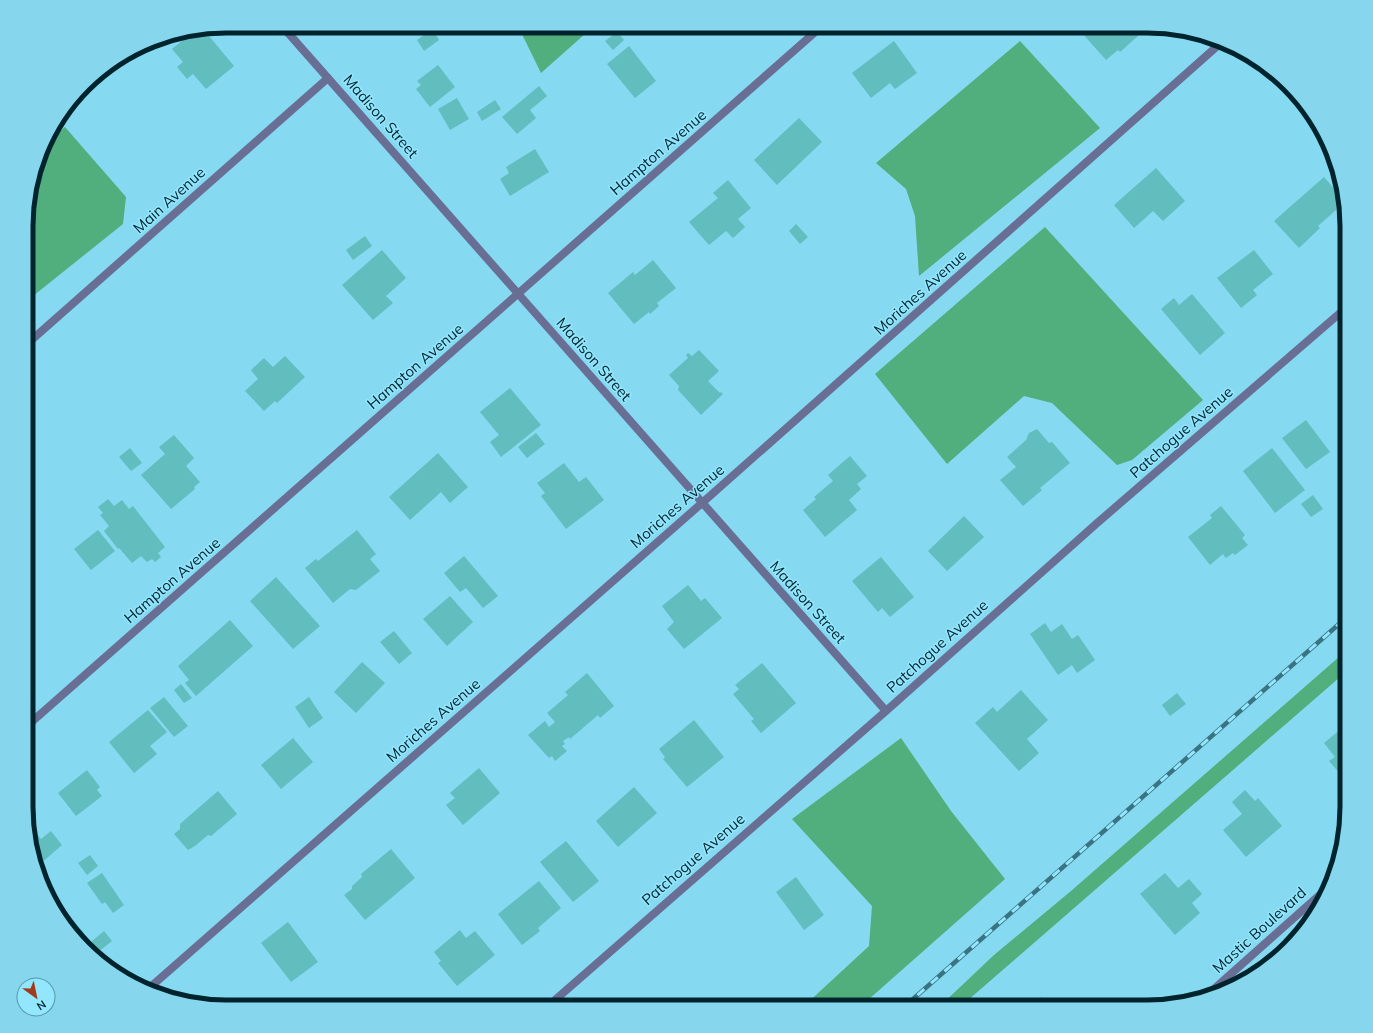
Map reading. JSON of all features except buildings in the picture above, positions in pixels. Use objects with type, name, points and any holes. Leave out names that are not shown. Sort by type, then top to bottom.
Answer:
[{"type":"street","name":"Madison Street","points":[[288,33],[886,711]]},
{"type":"street","name":"Hampton Avenue","points":[[33,721],[814,33]]},
{"type":"street","name":"Moriches Avenue","points":[[152,985],[702,503],[1217,46]]},
{"type":"street","name":"Main Avenue","points":[[33,339],[328,78]]},
{"type":"street","name":"Patchogue Avenue","points":[[555,1000],[886,711],[1096,524],[1340,313]]},
{"type":"street","name":"Mastic Boulevard","points":[[1216,987],[1318,896]]},
{"type":"green space","points":[[521,33],[586,33],[541,73]]},
{"type":"green space","points":[[1020,41],[1100,128],[919,276],[915,216],[906,189],[876,163]]},
{"type":"green space","points":[[65,127],[126,197],[123,224],[33,296],[33,214],[43,164],[57,134]]},
{"type":"green space","points":[[1045,227],[1203,400],[1132,460],[1117,465],[1052,403],[1024,396],[947,464],[875,374]]},
{"type":"green space","points":[[1340,656],[1340,677],[968,1000],[946,1000],[994,955],[1071,891]]},
{"type":"green space","points":[[901,738],[951,811],[1005,879],[868,1000],[811,1000],[869,946],[872,906],[792,819]]},
{"type":"railway","points":[[912,1000],[1340,623]]}]
